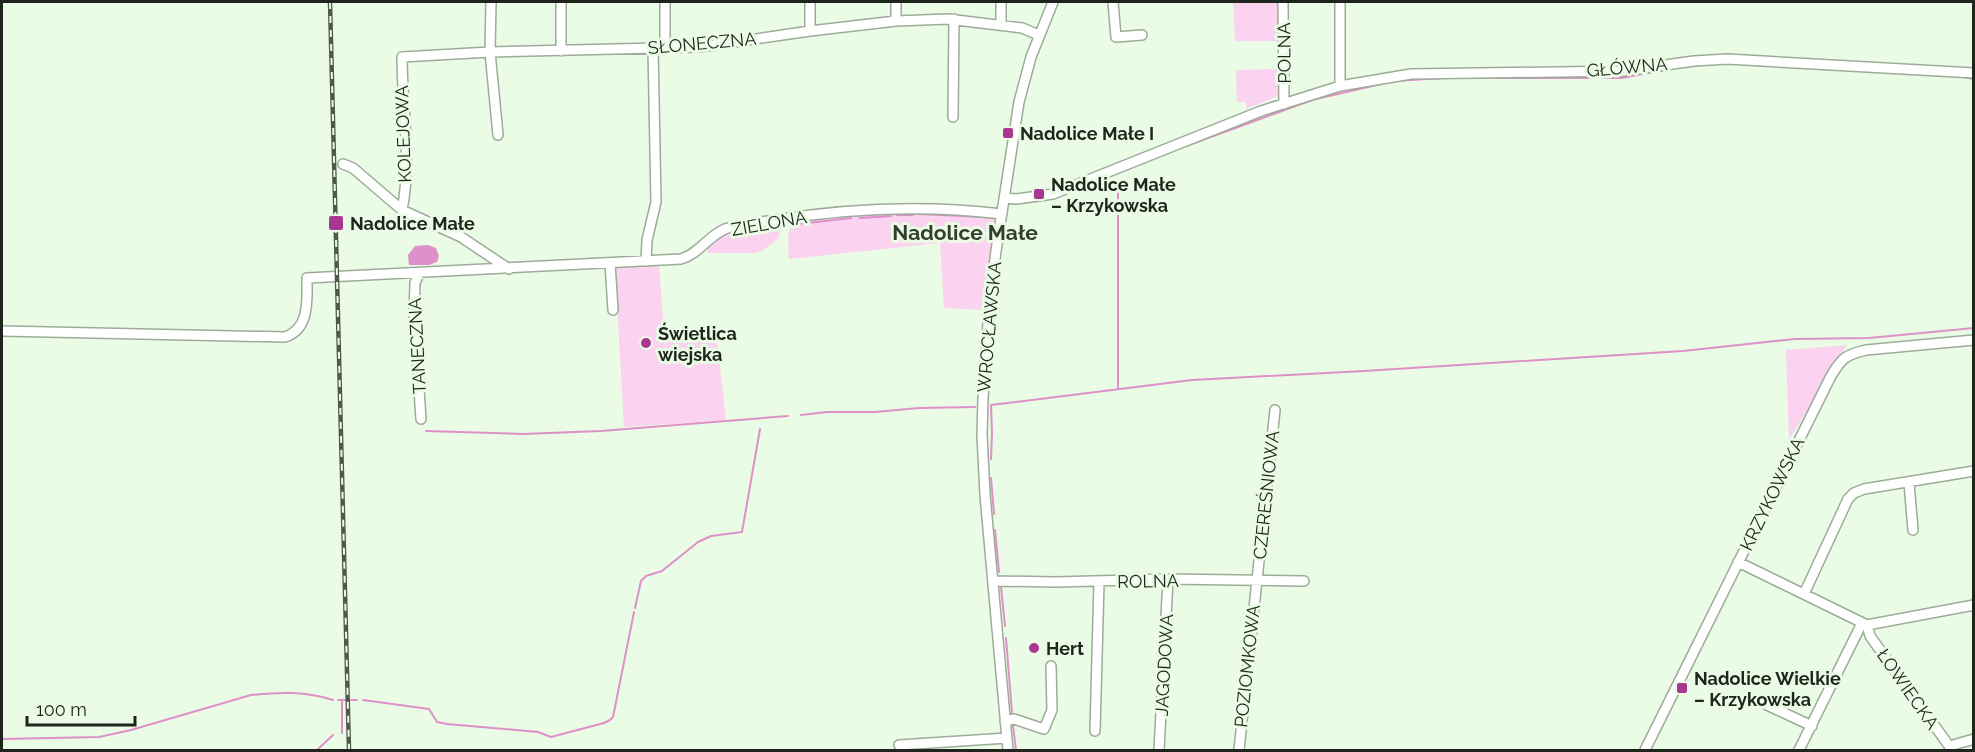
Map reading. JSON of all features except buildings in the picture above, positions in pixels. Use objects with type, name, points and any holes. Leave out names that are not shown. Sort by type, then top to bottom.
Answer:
[{"type":"street","points":[[491,2],[490,52],[498,135]]},
{"type":"street","points":[[561,2],[561,51]]},
{"type":"street","points":[[665,2],[665,48]]},
{"type":"street","points":[[810,2],[810,31]]},
{"type":"street","points":[[896,2],[896,21]]},
{"type":"street","points":[[1001,2],[1001,24]]},
{"type":"street","name":"WROCŁAWSKA","points":[[1008,750],[985,495],[983,416],[989,308],[1021,92],[1039,35],[1053,2]]},
{"type":"street","points":[[1113,2],[1116,37],[1142,35]]},
{"type":"street","name":"POLNA","points":[[1283,2],[1284,104]]},
{"type":"street","points":[[1340,2],[1340,86]]},
{"type":"street","points":[[953,117],[954,19]]},
{"type":"street","name":"SŁONECZNA","points":[[402,57],[490,52],[700,47],[896,21],[954,19],[1001,24],[1022,28],[1039,35]]},
{"type":"street","points":[[646,261],[646,240],[656,202],[653,48]]},
{"type":"street","name":"KOLEJOWA","points":[[402,57],[406,159],[405,197],[402,210]]},
{"type":"street","name":"GŁÓWNA","points":[[1284,104],[1340,86],[1411,74],[1623,71],[1726,59],[1974,73]]},
{"type":"street","points":[[1005,198],[1016,199],[1053,194],[1261,111],[1284,104]]},
{"type":"street","points":[[343,164],[353,168],[402,210],[461,237],[509,269]]},
{"type":"street","name":"ZIELONA","points":[[2,332],[285,338],[298,331],[305,318],[307,278],[672,260],[690,256],[708,240],[726,229],[824,214],[894,209],[980,211],[1002,214]]},
{"type":"street","points":[[610,263],[613,310]]},
{"type":"street","name":"TANECZNA","points":[[419,274],[415,282],[414,315],[421,419]]},
{"type":"street","name":"KRZYKOWSKA","points":[[1645,750],[1831,376],[1842,359],[1866,350],[1974,340]]},
{"type":"street","name":"CZEREŚNIOWA","points":[[1256,581],[1275,410]]},
{"type":"street","points":[[1804,594],[1848,499],[1854,493],[1864,489],[1974,471]]},
{"type":"street","points":[[1908,483],[1912,531]]},
{"type":"street","points":[[1738,562],[1864,624],[1974,605]]},
{"type":"street","name":"ROLNA","points":[[993,584],[1168,579],[1304,581]]},
{"type":"street","name":"JAGODOWA","points":[[1159,750],[1168,579]]},
{"type":"street","name":"POZIOMKOWA","points":[[1239,750],[1256,581]]},
{"type":"street","points":[[1095,731],[1099,582]]},
{"type":"street","points":[[1799,750],[1864,624]]},
{"type":"street","name":"ŁOWIECKA","points":[[1864,624],[1870,636],[1951,750]]},
{"type":"street","points":[[1005,720],[1014,719],[1044,729],[1052,710],[1051,666]]},
{"type":"street","points":[[1767,705],[1812,726]]},
{"type":"street","points":[[899,745],[1007,738]]},
{"type":"street","points":[[1951,750],[1953,745],[1974,739]]},
{"type":"shaded area","points":[[1233,2],[1277,2],[1278,41],[1235,41]]},
{"type":"shaded area","points":[[1278,69],[1278,96],[1246,109],[1246,102],[1237,102],[1236,70]]},
{"type":"shaded area","points":[[918,213],[986,215],[997,221],[984,310],[944,308],[940,243],[789,259],[788,237],[792,222],[858,215]]},
{"type":"shaded area","points":[[781,224],[779,238],[762,251],[708,253],[706,247],[722,234]]},
{"type":"shaded area","points":[[428,245],[436,248],[439,256],[437,262],[429,265],[409,265],[408,255],[415,246]]},
{"type":"shaded area","points":[[659,265],[664,336],[716,333],[726,420],[624,427],[615,266]]},
{"type":"shaded area","points":[[1847,345],[1789,440],[1786,350]]},
{"type":"waterway","points":[[1395,81],[1444,78],[1622,78],[1664,70]]},
{"type":"waterway","points":[[1957,76],[1974,79]]},
{"type":"waterway","points":[[1186,146],[1312,100],[1381,84]]},
{"type":"waterway","points":[[1118,182],[1118,388]]},
{"type":"waterway","points":[[919,214],[986,217]]},
{"type":"waterway","points":[[897,215],[913,215]]},
{"type":"waterway","points":[[860,218],[891,216]]},
{"type":"waterway","points":[[790,225],[851,218]]},
{"type":"waterway","points":[[731,235],[778,226]]},
{"type":"waterway","points":[[713,242],[723,236]]},
{"type":"waterway","points":[[991,459],[991,405],[1192,380],[1683,351],[1795,339],[1869,338],[1974,328]]},
{"type":"waterway","points":[[801,415],[827,412],[975,407]]},
{"type":"waterway","points":[[426,431],[523,434],[601,431],[788,416]]},
{"type":"waterway","points":[[635,608],[641,581],[646,576],[662,571],[698,542],[711,536],[742,532],[760,429]]},
{"type":"waterway","points":[[991,478],[994,514]]},
{"type":"waterway","points":[[995,530],[999,572]]},
{"type":"waterway","points":[[1001,587],[1005,626]]},
{"type":"waterway","points":[[363,700],[429,709],[437,722],[447,724],[538,732],[551,737],[604,723],[613,717],[634,612]]},
{"type":"waterway","points":[[1006,638],[1012,713]]},
{"type":"waterway","points":[[2,739],[99,737],[251,695],[292,693],[333,700]]},
{"type":"waterway","points":[[338,700],[345,700]]},
{"type":"waterway","points":[[342,700],[342,733]]},
{"type":"waterway","points":[[351,700],[357,700]]},
{"type":"waterway","points":[[1013,726],[1016,750]]},
{"type":"waterway","points":[[317,750],[333,735]]},
{"type":"railway","points":[[330,2],[349,750]]},
{"type":"place","name":"Nadolice Małe I","points":[[1008,133]]},
{"type":"place","name":"Nadolice Małe – Krzykowska","points":[[1039,194]]},
{"type":"place","name":"Nadolice Małe","points":[[336,223]]},
{"type":"place","name":"Świetlica wiejska","points":[[646,343]]},
{"type":"place","name":"Hert","points":[[1034,648]]},
{"type":"place","name":"Nadolice Wielkie – Krzykowska","points":[[1682,688]]},
{"type":"district","name":"Nadolice Małe","points":[[965,232]]}]
